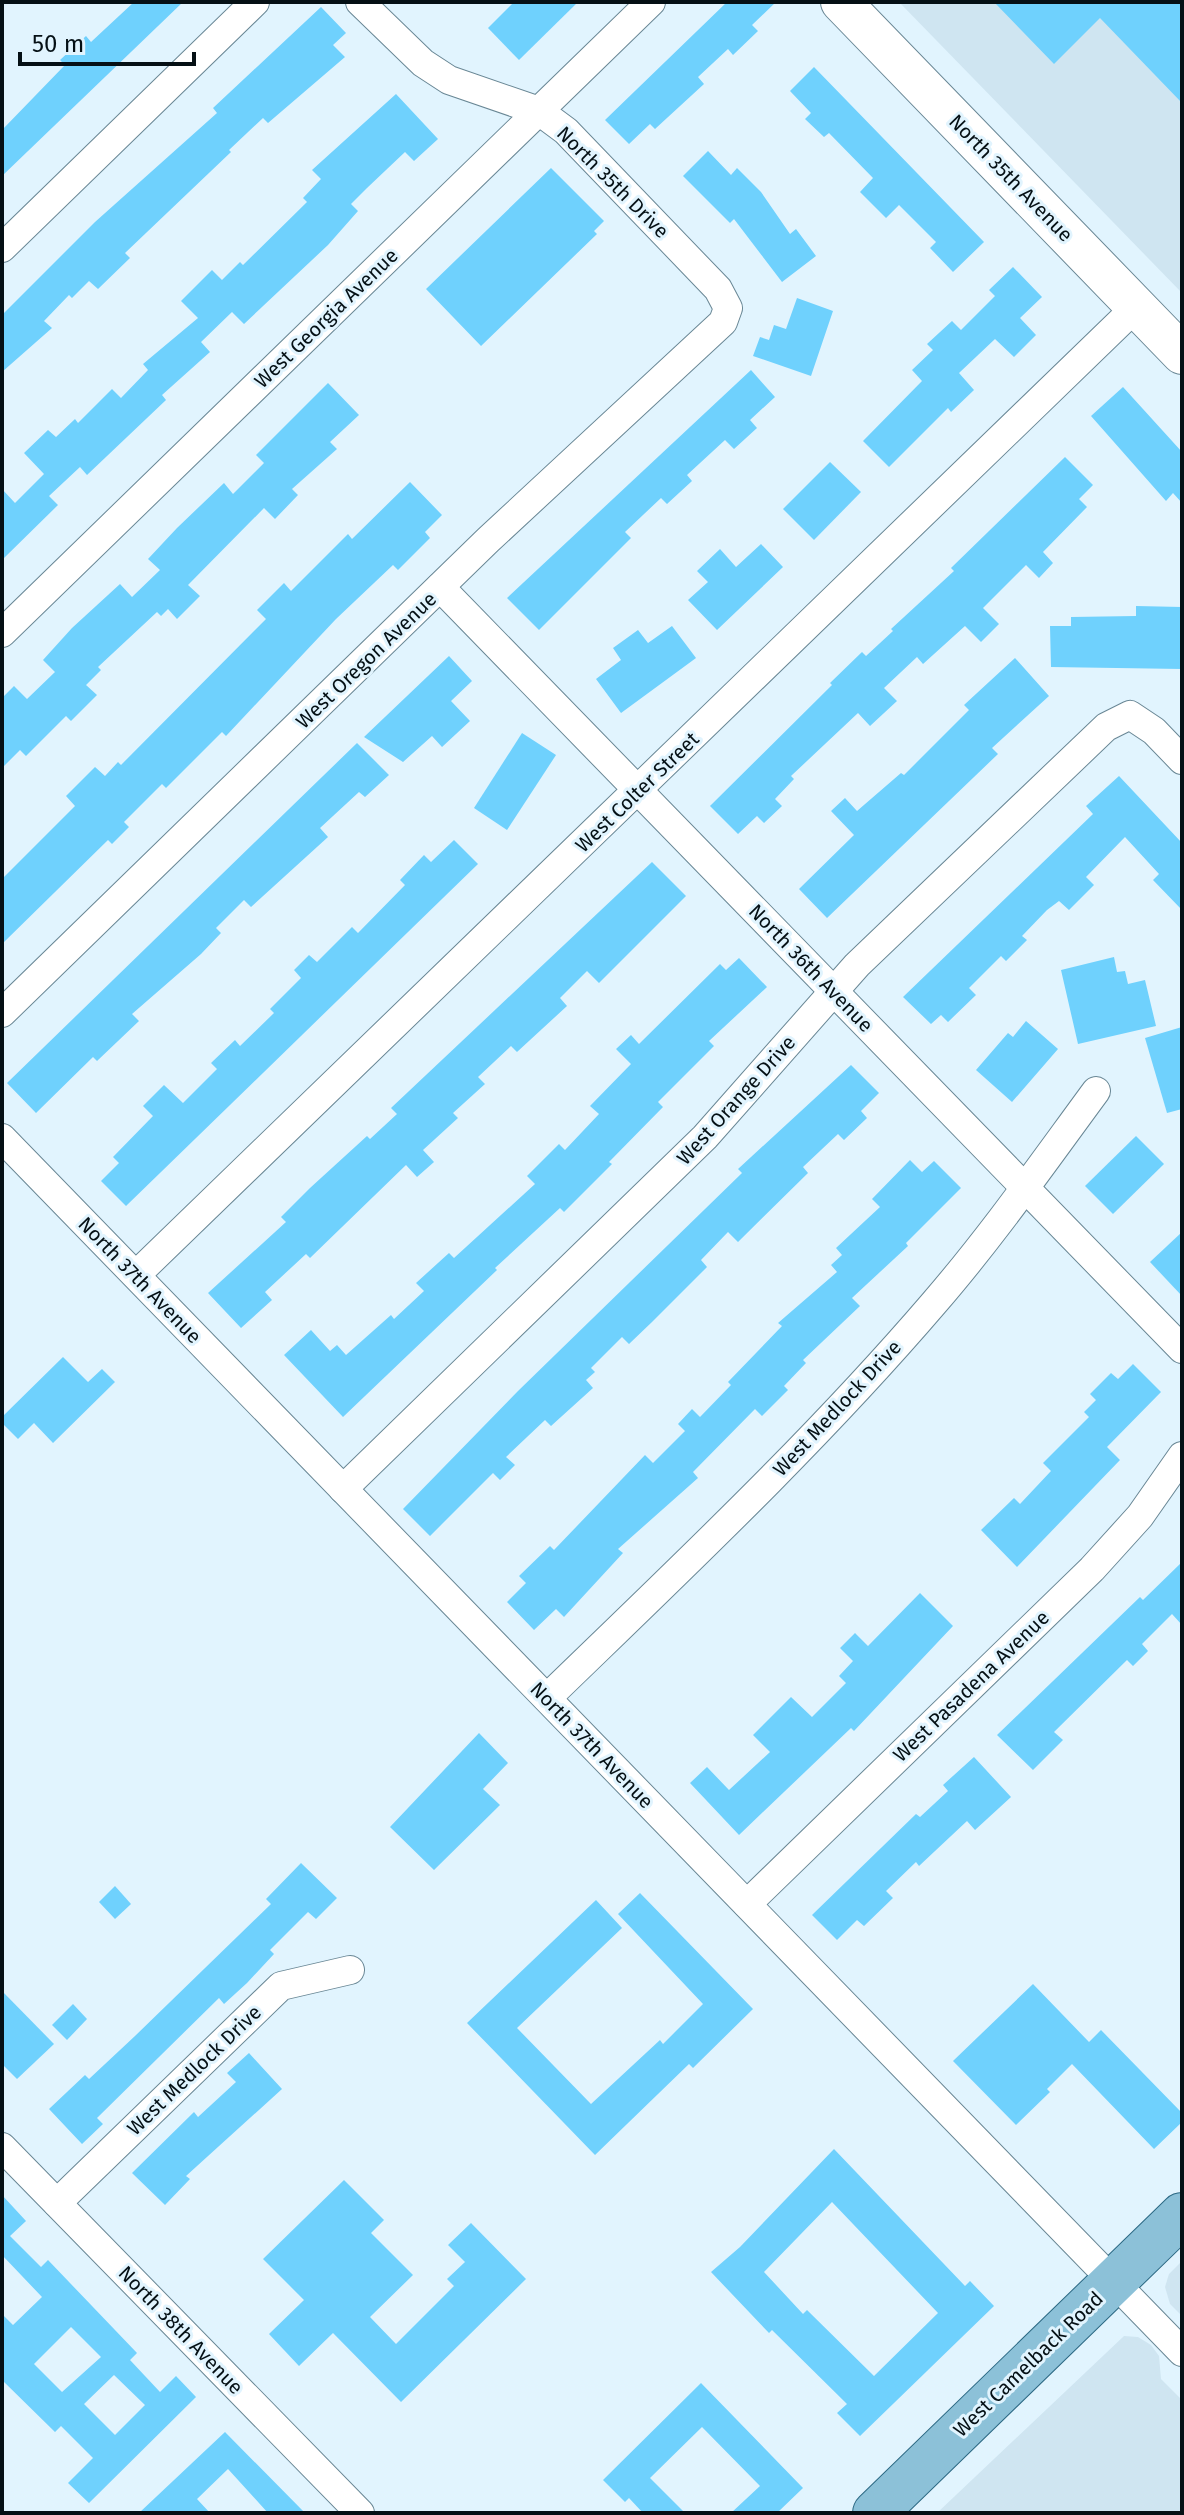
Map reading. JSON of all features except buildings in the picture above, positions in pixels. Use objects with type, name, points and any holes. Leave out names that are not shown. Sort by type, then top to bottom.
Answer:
[{"type":"main road","name":"North 35th Avenue","points":[[841,2],[1182,354]]},
{"type":"main road","name":"West Camelback Road","points":[[875,2513],[1182,2215]]},
{"type":"street","points":[[2,248],[255,2]]},
{"type":"street","name":"North 35th Drive","points":[[360,2],[423,63],[449,80],[539,111],[566,131],[718,289],[728,308]]},
{"type":"street","name":"West Georgia Avenue","points":[[2,633],[651,2]]},
{"type":"street","name":"West Colter Street","points":[[136,1275],[1136,307]]},
{"type":"street","name":"West Oregon Avenue","points":[[2,1013],[440,587],[627,408],[723,322],[728,308]]},
{"type":"street","name":"North 36th Avenue","points":[[440,587],[1182,1349]]},
{"type":"street","name":"West Orange Drive","points":[[343,1489],[705,1137],[833,991],[1106,727],[1130,715],[1154,731],[1182,760]]},
{"type":"street","name":"West Medlock Drive","points":[[547,1698],[787,1462],[873,1372],[935,1302],[1096,1091]]},
{"type":"street","name":"North 37th Avenue","points":[[2,1138],[1182,2352]]},
{"type":"street","name":"West Pasadena Avenue","points":[[747,1904],[1092,1569],[1140,1516],[1182,1456]]},
{"type":"street","name":"West Medlock Drive","points":[[57,2203],[281,1986],[350,1970]]},
{"type":"street","name":"North 38th Avenue","points":[[2,2147],[360,2513]]},
{"type":"shaded area","points":[[899,2],[1182,2],[1182,293]]},
{"type":"shaded area","points":[[1182,2261],[1182,2316],[1170,2304],[1165,2287],[1169,2274]]},
{"type":"shaded area","points":[[1124,2336],[1138,2337],[1151,2345],[1159,2356],[1161,2379],[1182,2400],[1182,2513],[937,2513]]}]
